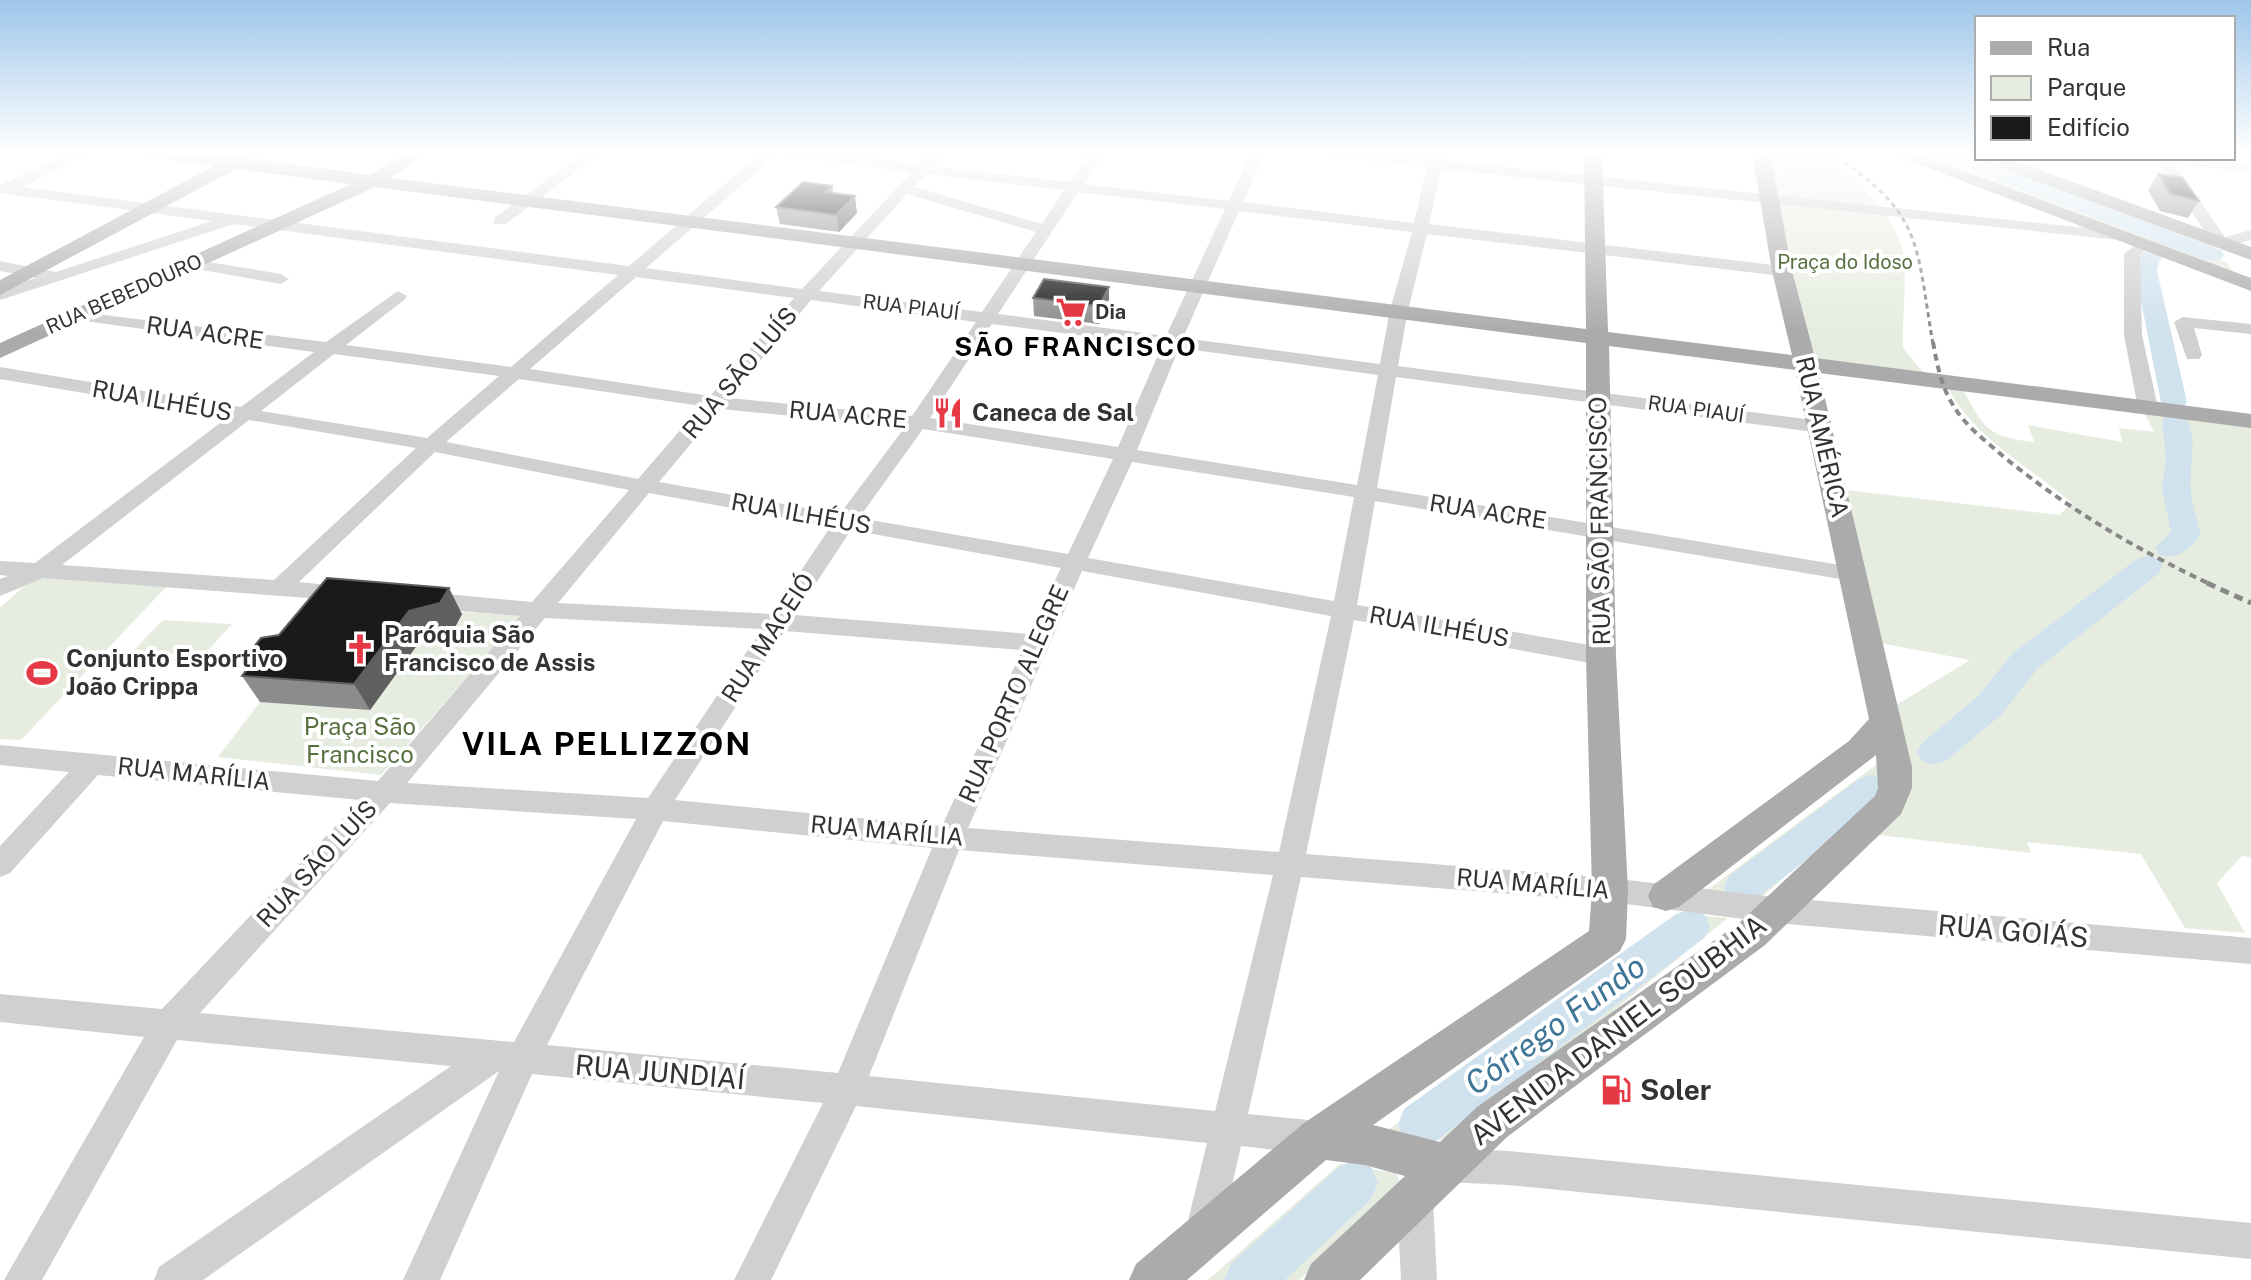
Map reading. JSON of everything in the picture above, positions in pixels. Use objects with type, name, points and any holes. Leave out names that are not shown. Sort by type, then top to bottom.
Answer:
[{"type":"main road","points":[[0,292],[140,212]]},
{"type":"main road","name":"RUA BEBEDOURO","points":[[0,351],[306,212]]},
{"type":"main road","points":[[626,212],[2251,421]]},
{"type":"main road","name":"RUA SÃO FRANCISCO","points":[[1593,212],[1602,530],[1601,656],[1610,890]]},
{"type":"main road","name":"RUA AMÉRICA","points":[[1773,212],[1782,271],[1821,427],[1885,721]]},
{"type":"main road","points":[[2056,212],[2249,282]]},
{"type":"main road","points":[[2136,212],[2161,221],[2238,239],[2249,282]]},
{"type":"main road","points":[[1666,896],[1861,750],[1885,721]]},
{"type":"main road","name":"AVENIDA DANIEL SOUBHIA","points":[[1327,1280],[1492,1122],[1752,934],[1889,804],[1895,788],[1895,767],[1885,721]]},
{"type":"main road","points":[[1152,1280],[1319,1138],[1603,943],[1610,932],[1610,890]]},
{"type":"main road","points":[[1319,1138],[1365,1144],[1446,1165]]},
{"type":"main road","points":[[1398,1154],[1409,1171],[1415,1199]]},
{"type":"street","name":"RUA PIAUÍ","points":[[177,212],[1389,368],[1821,427]]},
{"type":"street","points":[[500,221],[513,212]]},
{"type":"street","points":[[280,587],[431,445],[629,272],[703,212]]},
{"type":"street","name":"RUA SÃO LUÍS","points":[[22,1280],[169,1024],[384,792],[807,294],[884,212]]},
{"type":"street","points":[[1008,212],[1046,230]]},
{"type":"street","name":"RUA MACEIÓ","points":[[421,1280],[507,1058],[655,809],[845,522],[918,422],[1058,212]]},
{"type":"street","name":"RUA PORTO ALEGRE","points":[[752,1280],[848,1088],[950,838],[1126,454],[1143,408],[1231,212]]},
{"type":"street","points":[[1275,212],[1782,271]]},
{"type":"street","points":[[1202,1237],[1290,865],[1367,493],[1399,310],[1424,212]]},
{"type":"street","points":[[1906,212],[2119,235]]},
{"type":"street","points":[[2211,212],[2238,239]]},
{"type":"street","points":[[0,292],[235,219]]},
{"type":"street","points":[[2148,408],[2133,322],[2132,254],[2150,246]]},
{"type":"street","points":[[191,264],[281,279]]},
{"type":"street","points":[[0,266],[56,277]]},
{"type":"street","points":[[0,588],[40,571],[398,296]]},
{"type":"street","name":"RUA ACRE","points":[[77,315],[517,373],[717,403],[918,422],[1602,530],[1852,574]]},
{"type":"street","points":[[2193,355],[2183,322],[2251,329]]},
{"type":"street","name":"RUA ILHÉUS","points":[[0,373],[431,445],[643,486],[1601,656]]},
{"type":"street","points":[[0,568],[371,595]]},
{"type":"street","points":[[402,598],[538,610],[778,622],[1037,643]]},
{"type":"street","name":"RUA MARÍLIA","points":[[0,755],[384,792],[655,809],[950,838],[1610,890],[1775,910]]},
{"type":"street","points":[[0,865],[92,764]]},
{"type":"street","name":"RUA GOIÁS","points":[[1775,910],[2248,956]]},
{"type":"street","name":"RUA JUNDIAÍ","points":[[0,1008],[848,1088],[1319,1138]]},
{"type":"street","points":[[172,1280],[507,1058]]},
{"type":"street","points":[[1446,1165],[1523,1169],[2251,1241]]},
{"type":"street","points":[[1415,1199],[1419,1280]]},
{"type":"green space","name":"Praça do Idoso","points":[[1777,212],[1883,212],[1902,248],[1905,272],[1903,348],[1928,378],[1813,360],[1787,272]]},
{"type":"green space","points":[[2068,212],[2093,212],[2226,262],[2235,274]]},
{"type":"green space","points":[[2104,212],[2127,212],[2209,242],[2219,255]]},
{"type":"green space","points":[[1948,388],[1963,390],[1990,429],[2007,437],[2034,442],[2028,425],[2122,442],[2119,428],[2154,432],[2145,414],[2251,427],[2251,857],[2242,856],[2217,883],[2245,933],[2185,928],[2141,854],[2027,842],[2031,853],[1879,835],[1892,807],[1893,707],[1970,660],[1880,643],[1846,490],[2059,515],[2072,503],[1988,437],[1973,423]]},
{"type":"green space","name":"Conjunto Esportivo João Crippa","points":[[34,577],[166,587],[21,740],[0,739],[0,608]]},
{"type":"green space","name":"Praça São Francisco","points":[[463,612],[521,616],[381,775],[218,757],[260,702],[423,637],[454,629]]},
{"type":"green space","points":[[163,620],[232,624],[203,656],[133,651]]},
{"type":"green space","points":[[1880,762],[1881,791],[1762,897],[1706,891]]},
{"type":"green space","points":[[1680,914],[1728,918],[1453,1141],[1383,1134]]},
{"type":"green space","points":[[1340,1164],[1396,1173],[1401,1186],[1299,1280],[1208,1280]]},
{"type":"building","points":[[812,212],[839,212],[836,215]]},
{"type":"building","points":[[1044,279],[1109,287],[1099,306],[1033,298]]},
{"type":"building","points":[[327,578],[449,588],[440,603],[409,611],[354,684],[242,676],[258,655],[252,649],[261,638],[279,635]]},
{"type":"waterway","points":[[2099,212],[2213,255]]},
{"type":"waterway","points":[[2168,247],[2175,241]]},
{"type":"waterway","name":"Córrego Fundo","points":[[2158,252],[2149,259],[2146,271],[2174,402]]},
{"type":"waterway","name":"Córrego Fundo","points":[[2170,548],[2186,534],[2176,488],[2180,458],[2175,421]]},
{"type":"waterway","name":"Córrego Fundo","points":[[1934,752],[1990,705],[2025,661],[2148,566]]},
{"type":"waterway","name":"Córrego Fundo","points":[[1743,887],[1872,789]]},
{"type":"waterway","name":"Córrego Fundo","points":[[1420,1125],[1690,926]]},
{"type":"waterway","name":"Córrego Fundo","points":[[1249,1280],[1355,1183]]},
{"type":"railway","points":[[1898,212],[1910,232],[1917,254],[1933,344]]},
{"type":"railway","points":[[1933,342],[1949,398],[1958,413],[1983,439],[2078,511],[2157,558],[2212,585]]},
{"type":"railway","points":[[2207,583],[2251,603]]},
{"type":"place","name":"Dia","points":[[1071,312]]},
{"type":"place","name":"Caneca de Sal","points":[[948,413]]},
{"type":"place","name":"Paróquia São Francisco de Assis","points":[[360,649]]},
{"type":"place","name":"Conjunto Esportivo João Crippa","points":[[42,673]]},
{"type":"place","name":"Soler","points":[[1616,1090]]},
{"type":"district","name":"SÃO FRANCISCO","points":[[1076,347]]},
{"type":"district","name":"VILA PELLIZZON","points":[[607,744]]}]
